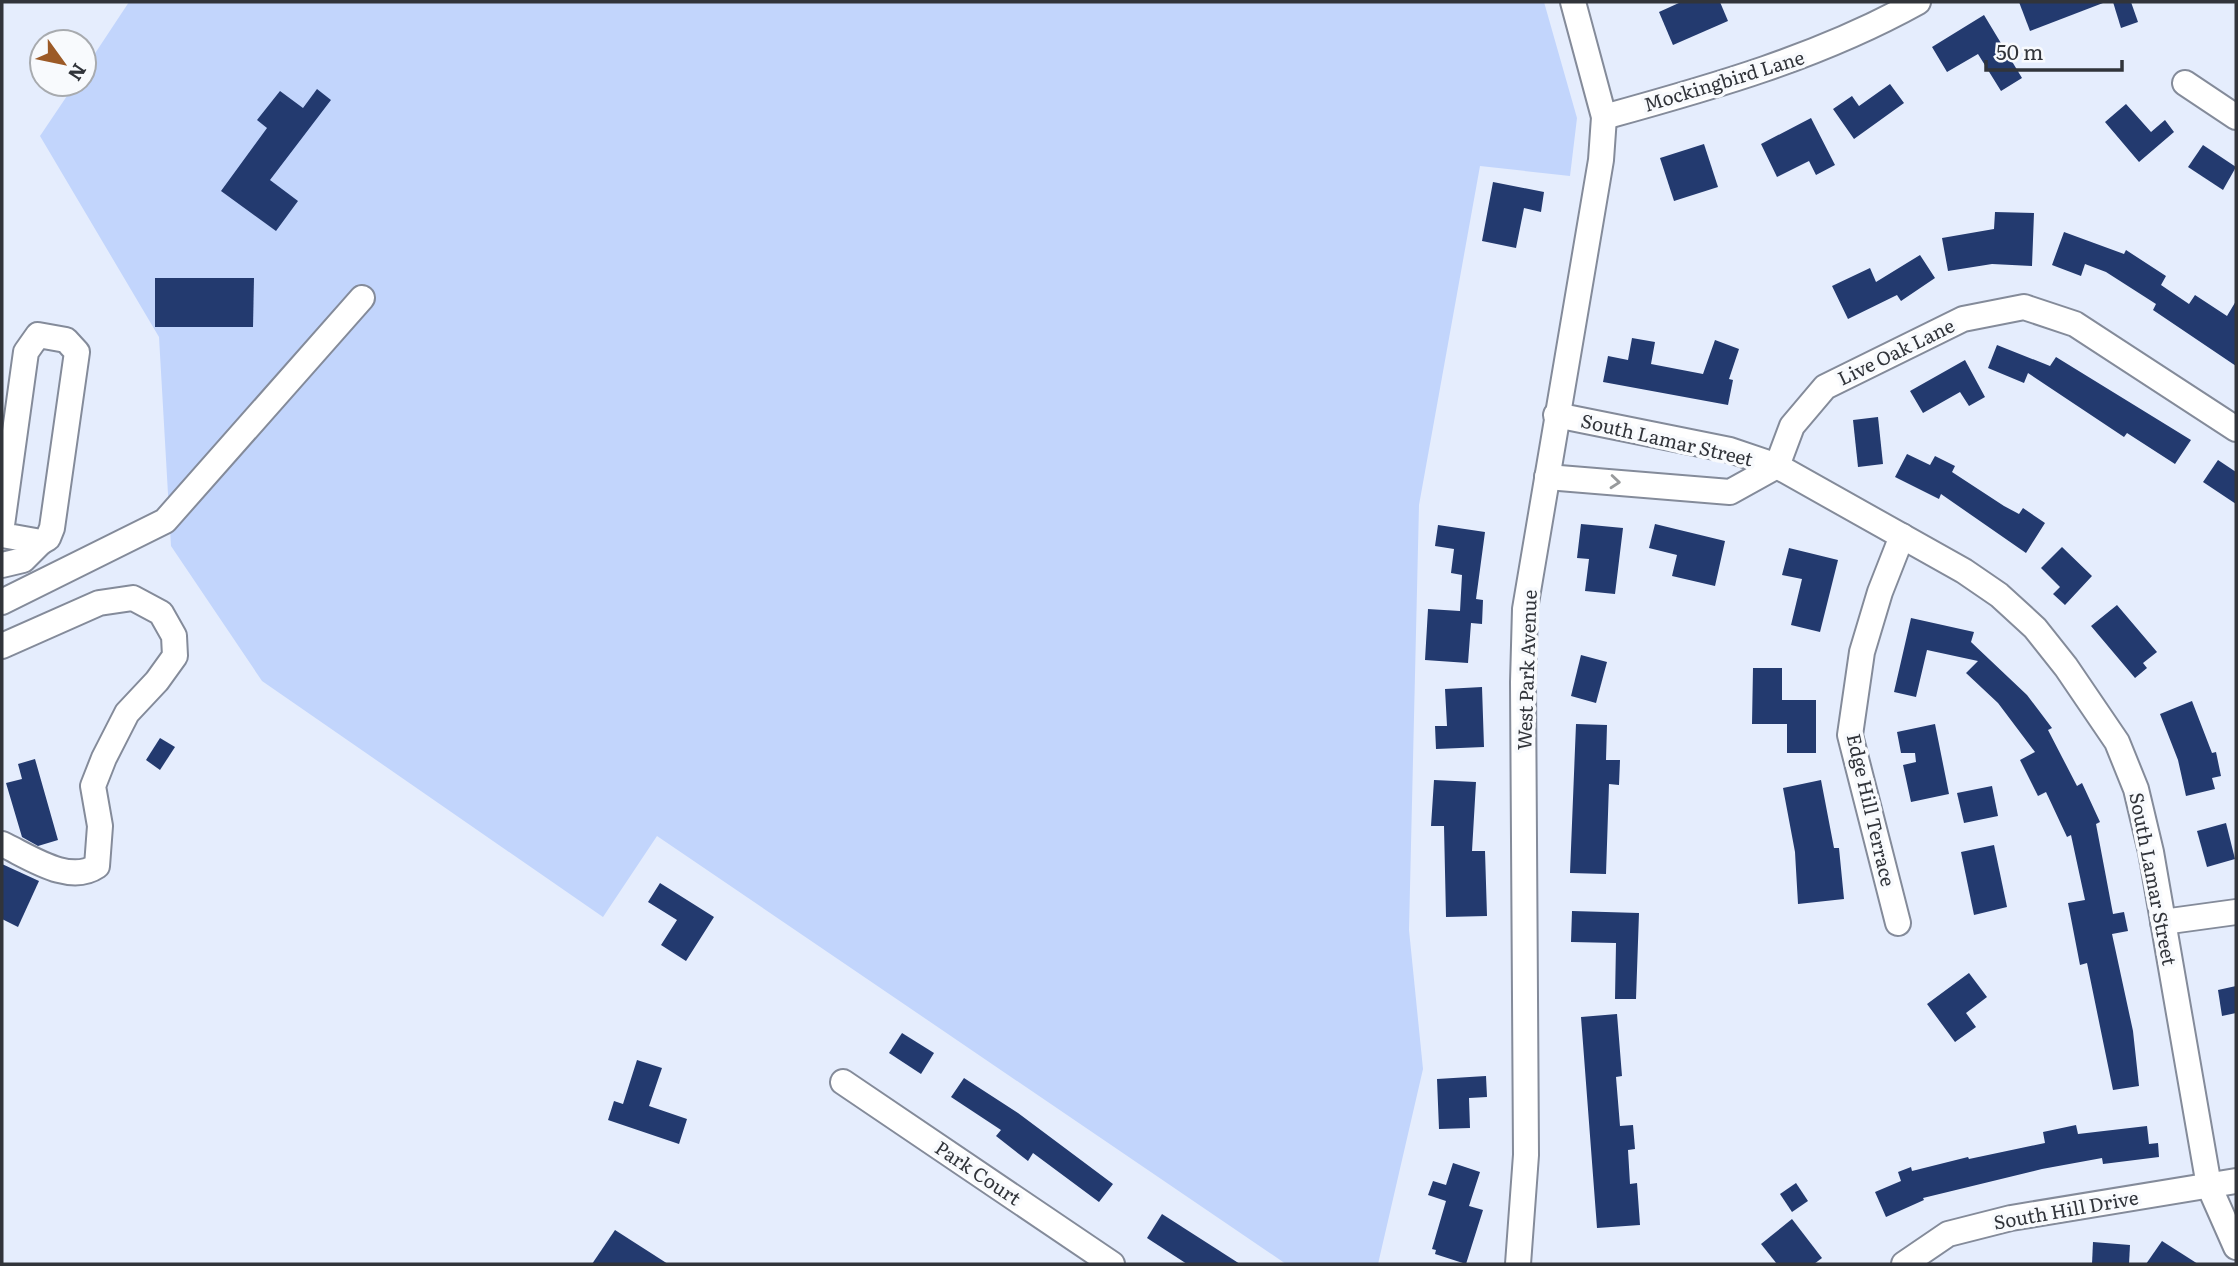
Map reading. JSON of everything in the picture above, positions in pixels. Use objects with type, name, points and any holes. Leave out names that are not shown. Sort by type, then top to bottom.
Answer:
[{"type":"street","name":"West Park Avenue","points":[[1518,1264],[1526,1155],[1523,696],[1525,609],[1601,160],[1604,117],[1573,2]]},
{"type":"street","name":"Mockingbird Lane","points":[[1604,117],[1735,82],[1847,38],[1918,2]]},
{"type":"street","points":[[2185,83],[2236,117]]},
{"type":"street","points":[[2,602],[165,521],[362,298]]},
{"type":"street","name":"Live Oak Lane","points":[[1777,466],[1792,426],[1825,387],[1963,319],[2024,307],[2075,324],[2236,429]]},
{"type":"street","points":[[2,524],[26,352],[38,335],[66,340],[77,352],[52,527],[48,538],[23,560],[2,565]]},
{"type":"street","name":"South Lamar Street","points":[[1556,415],[1730,450],[1777,466],[1953,564],[1998,596],[2035,628],[2117,742],[2136,789],[2164,922],[2208,1186],[2236,1247]]},
{"type":"street","name":"South Lamar Street","points":[[1547,477],[1730,492],[1777,466]]},
{"type":"street","points":[[2,536],[41,542]]},
{"type":"street","name":"Edge Hill Terrace","points":[[1898,923],[1850,735],[1862,652],[1880,592],[1902,536]]},
{"type":"street","points":[[2,646],[99,603],[133,598],[161,613],[174,636],[175,656],[157,681],[127,713],[93,786],[100,826],[97,866],[86,873],[69,874],[2,844]]},
{"type":"street","points":[[2164,922],[2236,912]]},
{"type":"street","name":"Park Court","points":[[843,1082],[1112,1264]]},
{"type":"street","name":"South Hill Drive","points":[[1905,1264],[1948,1234],[2011,1218],[2236,1181]]},
{"type":"shaded area","points":[[129,2],[1544,2],[1577,118],[1570,176],[1480,166],[1419,505],[1409,930],[1423,1069],[1378,1264],[1286,1264],[657,836],[603,917],[262,681],[171,546],[159,337],[40,136],[66,98],[98,98],[98,49]]},
{"type":"building","points":[[1681,2],[1720,2],[1728,21],[1673,45],[1659,12]]},
{"type":"building","points":[[2019,2],[2103,2],[2103,3],[2030,31]]},
{"type":"building","points":[[2113,2],[2131,2],[2138,22],[2121,28]]},
{"type":"building","points":[[1984,15],[2022,78],[2001,91],[1978,54],[1947,72],[1932,47]]},
{"type":"building","points":[[1890,84],[1904,103],[1854,139],[1833,109],[1852,96],[1859,106]]},
{"type":"building","points":[[317,89],[331,100],[270,180],[298,201],[276,231],[221,191],[267,128],[257,120],[280,91],[303,108]]},
{"type":"building","points":[[2126,104],[2151,132],[2165,120],[2174,132],[2139,162],[2105,122]]},
{"type":"building","points":[[1811,118],[1835,165],[1816,175],[1809,161],[1777,177],[1761,144]]},
{"type":"building","points":[[1704,144],[1718,187],[1674,201],[1660,158]]},
{"type":"building","points":[[2203,145],[2236,167],[2223,190],[2188,167]]},
{"type":"building","points":[[1493,182],[1544,192],[1541,212],[1524,208],[1516,248],[1482,241]]},
{"type":"building","points":[[1995,212],[2034,213],[2032,266],[1992,264],[1948,271],[1942,238],[1994,229]]},
{"type":"building","points":[[2064,232],[2124,254],[2126,250],[2166,276],[2161,285],[2189,304],[2195,295],[2227,316],[2236,301],[2236,366],[2153,310],[2156,304],[2106,272],[2085,264],[2081,276],[2052,265]]},
{"type":"building","points":[[1920,255],[1935,278],[1901,301],[1897,295],[1848,319],[1832,286],[1870,268],[1876,282]]},
{"type":"building","points":[[155,278],[254,278],[253,327],[155,327]]},
{"type":"building","points":[[1632,338],[1655,342],[1651,364],[1703,374],[1715,340],[1739,349],[1729,379],[1733,380],[1728,405],[1603,382],[1608,356],[1628,360]]},
{"type":"building","points":[[1997,345],[2050,366],[2056,357],[2191,440],[2175,464],[2127,433],[2124,437],[2028,373],[2024,383],[1988,368]]},
{"type":"building","points":[[1965,360],[1985,397],[1969,406],[1960,392],[1923,413],[1910,391]]},
{"type":"building","points":[[1878,417],[1883,464],[1858,467],[1853,420]]},
{"type":"building","points":[[1907,454],[1930,465],[1935,456],[1955,466],[1952,472],[2004,506],[2019,514],[2023,508],[2045,523],[2026,553],[1941,494],[1939,499],[1895,477]]},
{"type":"building","points":[[2218,460],[2236,472],[2236,504],[2203,482]]},
{"type":"building","points":[[1581,524],[1623,528],[1615,594],[1585,591],[1589,559],[1577,558]]},
{"type":"building","points":[[1655,524],[1725,541],[1715,586],[1672,576],[1677,555],[1649,548]]},
{"type":"building","points":[[1438,525],[1485,532],[1476,599],[1483,600],[1482,624],[1471,623],[1468,663],[1425,660],[1428,609],[1460,611],[1462,575],[1451,573],[1454,549],[1435,546]]},
{"type":"building","points":[[2062,547],[2092,576],[2065,605],[2053,594],[2060,587],[2041,568]]},
{"type":"building","points":[[1789,548],[1838,560],[1820,632],[1791,625],[1802,579],[1782,575]]},
{"type":"building","points":[[2117,605],[2157,652],[2143,663],[2147,668],[2135,678],[2091,626]]},
{"type":"building","points":[[1911,618],[1974,632],[1971,642],[2027,695],[2052,728],[2048,730],[2077,786],[2082,783],[2100,822],[2096,824],[2113,914],[2124,912],[2128,931],[2112,934],[2133,1031],[2139,1086],[2113,1090],[2087,963],[2080,965],[2068,903],[2085,900],[2071,835],[2067,837],[2046,792],[2038,796],[2020,760],[2035,752],[1998,703],[1966,673],[1978,661],[1927,650],[1916,697],[1894,692]]},
{"type":"building","points":[[1581,655],[1607,662],[1596,703],[1571,696]]},
{"type":"building","points":[[1753,668],[1782,668],[1782,700],[1816,700],[1816,753],[1787,753],[1787,724],[1752,724]]},
{"type":"building","points":[[1482,687],[1484,747],[1436,749],[1435,726],[1447,726],[1445,689]]},
{"type":"building","points":[[2192,701],[2212,753],[2216,752],[2221,776],[2212,778],[2215,789],[2186,796],[2178,760],[2160,714]]},
{"type":"building","points":[[1576,724],[1607,725],[1606,760],[1620,760],[1619,785],[1609,784],[1606,874],[1570,873]]},
{"type":"building","points":[[1935,724],[1949,794],[1911,802],[1903,765],[1916,762],[1915,753],[1901,753],[1897,732]]},
{"type":"building","points":[[160,738],[175,747],[160,770],[146,760]]},
{"type":"building","points":[[35,759],[58,840],[38,846],[22,837],[6,783],[22,779],[18,764]]},
{"type":"building","points":[[1434,780],[1476,782],[1472,851],[1485,851],[1487,916],[1446,917],[1444,826],[1431,826]]},
{"type":"building","points":[[1821,780],[1834,848],[1839,848],[1844,899],[1798,904],[1795,852],[1783,788]]},
{"type":"building","points":[[1992,786],[1998,816],[1964,823],[1957,793]]},
{"type":"building","points":[[2226,823],[2235,859],[2207,867],[2197,831]]},
{"type":"building","points":[[1994,845],[2007,907],[1974,915],[1961,852]]},
{"type":"building","points":[[2,864],[39,881],[18,927],[2,919]]},
{"type":"building","points":[[660,883],[714,917],[686,961],[661,945],[677,920],[648,902]]},
{"type":"building","points":[[1572,911],[1639,913],[1636,999],[1615,999],[1616,943],[1571,942]]},
{"type":"building","points":[[1969,973],[1987,997],[1966,1013],[1976,1027],[1955,1042],[1927,1004]]},
{"type":"building","points":[[2236,986],[2236,1013],[2222,1016],[2218,990]]},
{"type":"building","points":[[1617,1014],[1622,1076],[1616,1077],[1620,1126],[1633,1125],[1635,1149],[1628,1150],[1630,1184],[1637,1183],[1640,1225],[1597,1228],[1581,1017]]},
{"type":"building","points":[[902,1033],[934,1053],[921,1074],[889,1053]]},
{"type":"building","points":[[637,1060],[662,1068],[649,1106],[687,1119],[679,1144],[608,1120],[614,1101],[623,1104]]},
{"type":"building","points":[[1486,1076],[1487,1097],[1469,1098],[1470,1128],[1439,1129],[1437,1079]]},
{"type":"building","points":[[964,1078],[1018,1113],[1113,1184],[1099,1202],[1033,1153],[1028,1161],[996,1136],[1001,1130],[951,1097]]},
{"type":"building","points":[[2076,1125],[2078,1134],[2147,1126],[2149,1144],[2158,1143],[2159,1157],[2103,1164],[2102,1158],[2042,1169],[1923,1198],[1924,1200],[1886,1217],[1875,1192],[1901,1181],[1898,1172],[1911,1167],[1912,1171],[1968,1157],[1969,1159],[2045,1143],[2043,1132]]},
{"type":"building","points":[[1453,1163],[1480,1172],[1469,1206],[1483,1210],[1466,1264],[1435,1254],[1436,1250],[1432,1249],[1446,1201],[1428,1195],[1433,1181],[1446,1185]]},
{"type":"building","points":[[1796,1183],[1808,1201],[1792,1212],[1780,1194]]},
{"type":"building","points":[[1162,1214],[1240,1264],[1187,1264],[1147,1238]]},
{"type":"building","points":[[1792,1219],[1822,1258],[1814,1264],[1777,1264],[1761,1244]]},
{"type":"building","points":[[615,1230],[668,1264],[592,1264]]},
{"type":"building","points":[[2162,1241],[2198,1264],[2146,1264]]},
{"type":"building","points":[[2093,1242],[2130,1245],[2129,1264],[2092,1264]]}]
